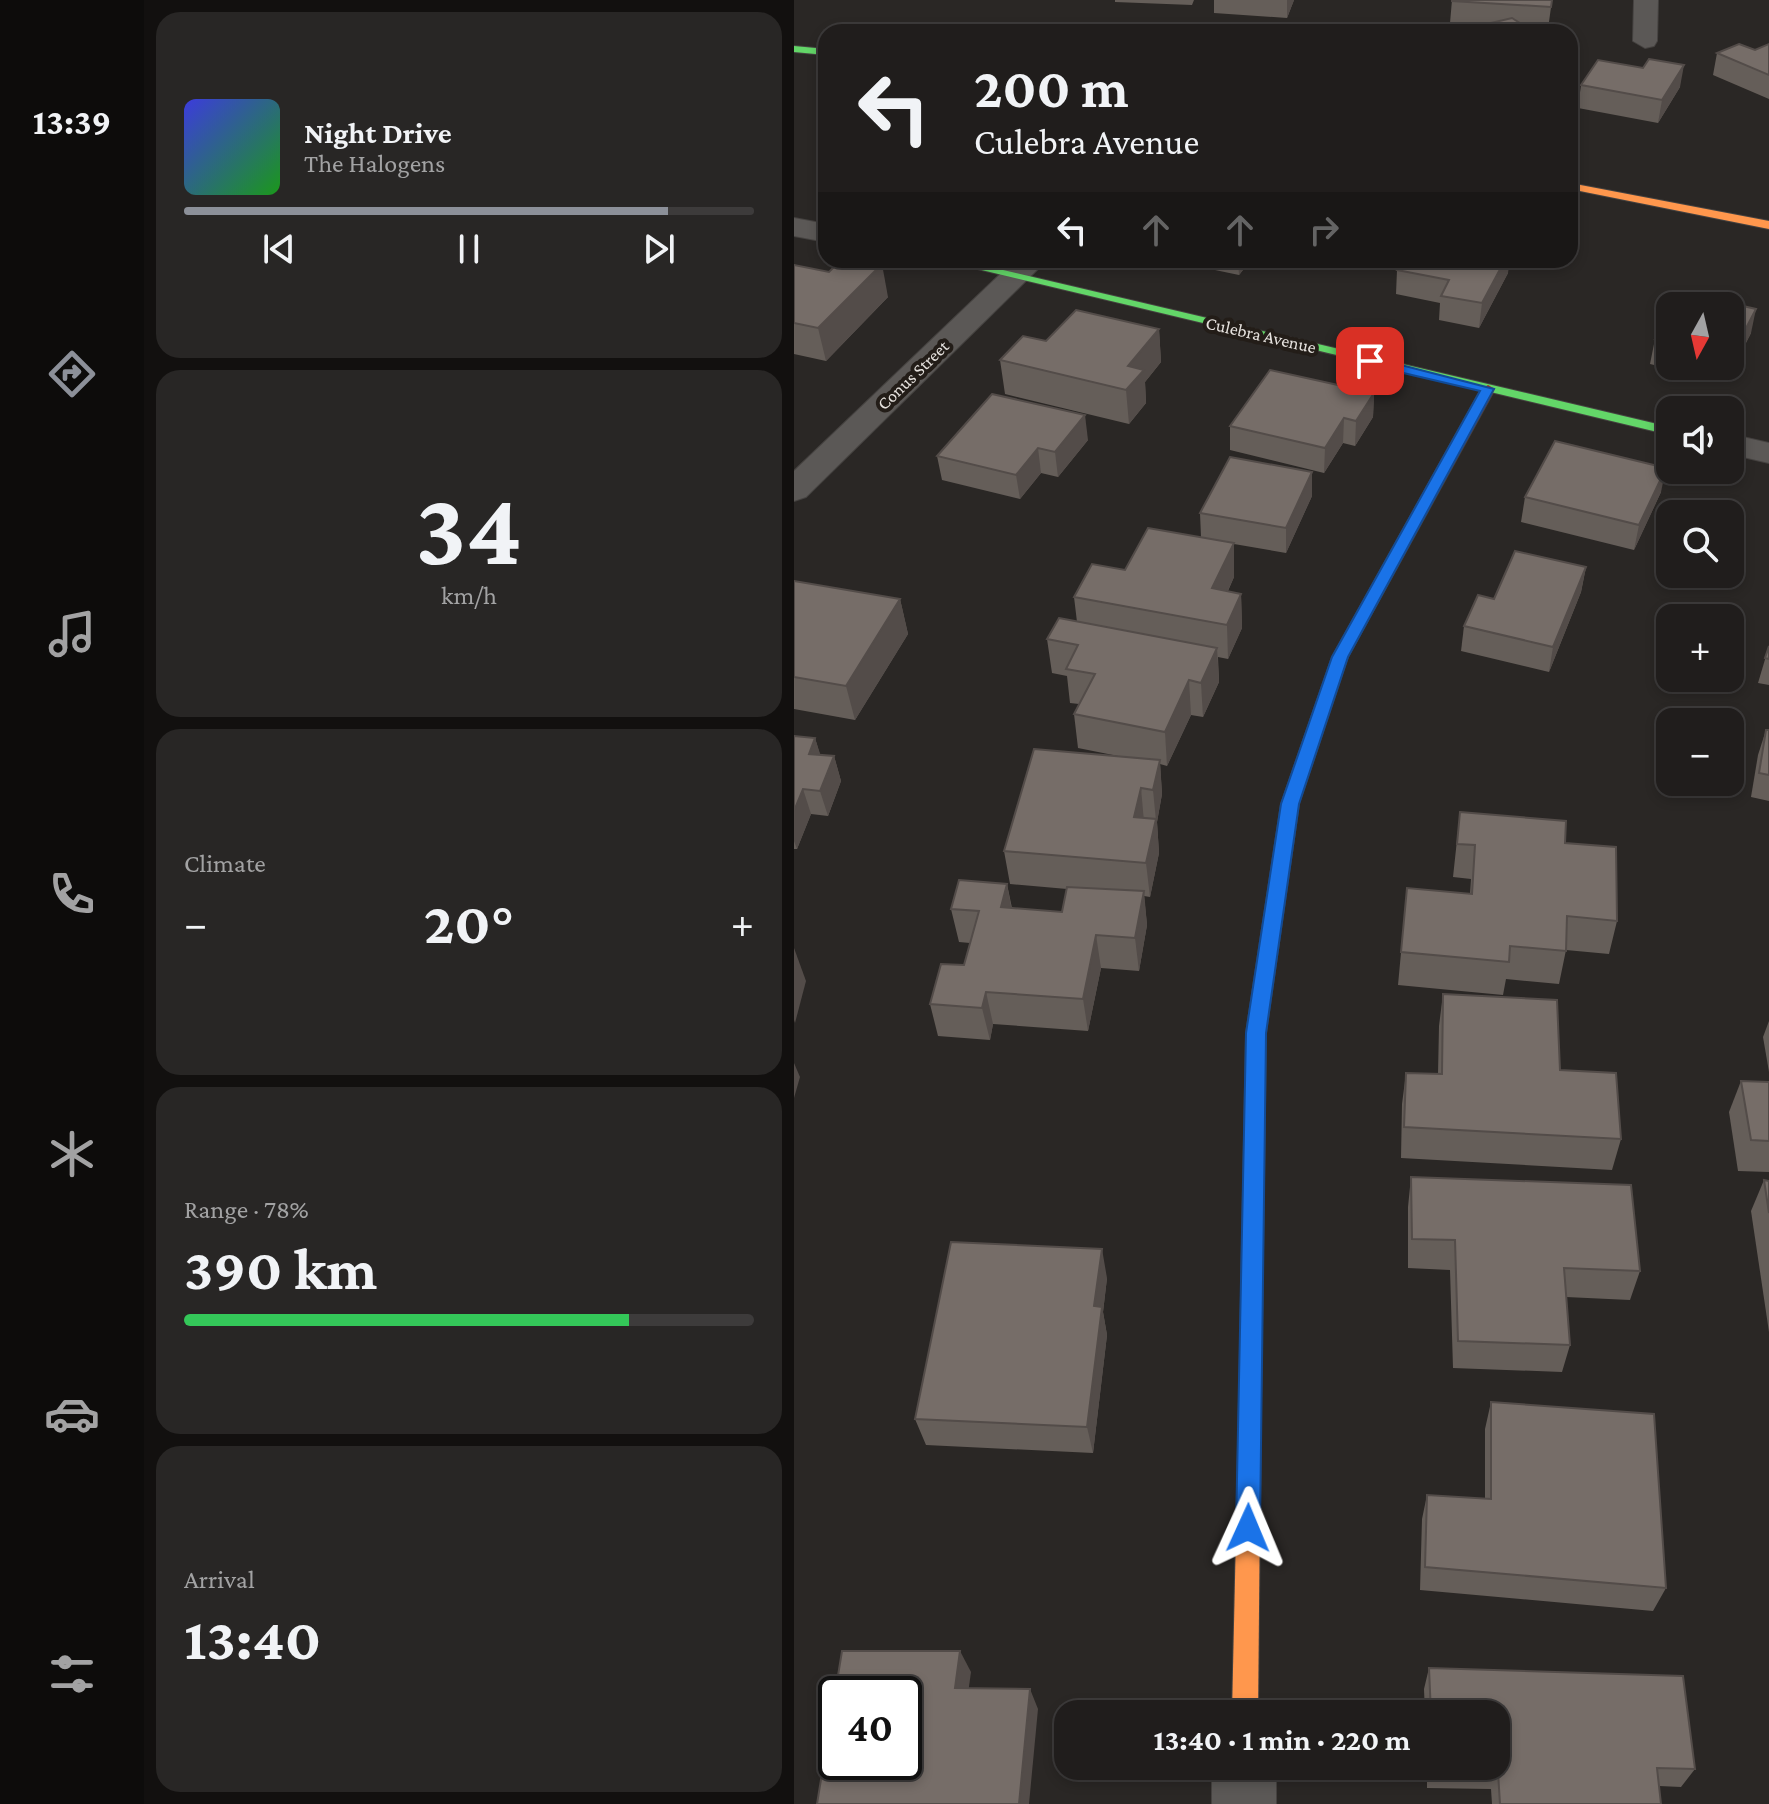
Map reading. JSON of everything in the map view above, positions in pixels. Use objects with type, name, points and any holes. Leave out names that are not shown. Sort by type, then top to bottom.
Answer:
[{"type":"street","points":[[1645,41],[1646,0]]},
{"type":"street","points":[[794,49],[818,51]]},
{"type":"street","points":[[1578,188],[1769,225]]},
{"type":"street","points":[[794,227],[818,232]]},
{"type":"street","name":"Culebra Avenue","points":[[1024,268],[1488,389],[1656,428]]},
{"type":"street","name":"Conus Street","points":[[794,490],[1024,268]]},
{"type":"street","points":[[1245,1700],[1256,1033],[1290,804],[1340,657],[1488,389]]},
{"type":"street","points":[[1744,447],[1769,453]]},
{"type":"street","points":[[1244,1780],[1244,1804]]},
{"type":"building","points":[[1452,0],[1552,0],[1551,7]]},
{"type":"building","points":[[1512,18],[1521,24],[1486,24]]},
{"type":"building","points":[[1739,44],[1755,50],[1769,44],[1769,75],[1717,53]]},
{"type":"building","points":[[1649,59],[1684,65],[1662,100],[1581,85],[1598,60],[1643,68]]},
{"type":"building","points":[[794,265],[829,272],[833,268],[878,268],[818,328],[794,323]]},
{"type":"building","points":[[1501,268],[1482,303],[1441,296],[1449,280],[1397,270]]},
{"type":"building","points":[[1744,306],[1756,309],[1744,332]]},
{"type":"building","points":[[1076,310],[1159,329],[1128,366],[1144,370],[1126,390],[1000,360],[1023,336],[1046,341]]},
{"type":"building","points":[[1270,370],[1374,393],[1356,421],[1344,418],[1325,448],[1230,426]]},
{"type":"building","points":[[992,394],[1085,415],[1055,452],[1038,448],[1016,475],[937,456]]},
{"type":"building","points":[[1555,441],[1656,466],[1656,484],[1658,484],[1639,525],[1525,497]]},
{"type":"building","points":[[1230,457],[1312,472],[1286,528],[1200,513]]},
{"type":"building","points":[[1148,528],[1234,543],[1212,588],[1241,594],[1227,625],[1074,597],[1092,564],[1125,570]]},
{"type":"building","points":[[1515,551],[1586,567],[1553,647],[1464,626],[1478,595],[1494,599]]},
{"type":"building","points":[[794,581],[900,599],[846,686],[794,677]]},
{"type":"building","points":[[1059,618],[1217,648],[1201,683],[1189,680],[1165,732],[1074,714],[1095,674],[1066,669],[1078,645],[1047,639]]},
{"type":"building","points":[[1766,730],[1769,730],[1769,775],[1759,773]]},
{"type":"building","points":[[794,736],[815,738],[809,754],[834,756],[820,791],[803,789],[794,811]]},
{"type":"building","points":[[1034,749],[1160,760],[1153,790],[1141,788],[1134,817],[1156,819],[1146,863],[1004,851]]},
{"type":"building","points":[[1460,812],[1566,821],[1565,843],[1616,847],[1617,921],[1567,916],[1566,951],[1510,946],[1509,962],[1401,952],[1407,888],[1472,894],[1475,845],[1457,844]]},
{"type":"building","points":[[959,880],[1007,884],[1001,907],[1062,912],[1067,887],[1144,891],[1135,938],[1096,935],[1083,999],[986,992],[982,1008],[930,1004],[941,964],[964,965],[979,911],[951,909]]},
{"type":"building","points":[[1443,994],[1557,1000],[1560,1070],[1616,1073],[1621,1139],[1404,1127],[1406,1073],[1442,1074]]},
{"type":"building","points":[[1741,1081],[1769,1082],[1769,1141],[1751,1140]]},
{"type":"building","points":[[1411,1177],[1631,1185],[1640,1271],[1564,1268],[1570,1345],[1458,1341],[1455,1240],[1412,1239]]},
{"type":"building","points":[[1764,1180],[1769,1181],[1769,1213]]},
{"type":"building","points":[[951,1242],[1102,1249],[1094,1306],[1102,1307],[1087,1427],[915,1419]]},
{"type":"building","points":[[1491,1402],[1654,1414],[1666,1588],[1425,1567],[1427,1495],[1491,1499]]},
{"type":"building","points":[[842,1651],[960,1651],[955,1688],[1030,1689],[1019,1804],[817,1804],[821,1780],[922,1780],[922,1676],[838,1676]]},
{"type":"building","points":[[1429,1668],[1683,1676],[1695,1769],[1657,1768],[1661,1804],[1500,1804],[1498,1780],[1510,1780],[1510,1700],[1430,1700]]},
{"type":"traffic: fast","points":[[794,49],[818,51]]},
{"type":"traffic: fast","points":[[980,268],[1656,428]]},
{"type":"traffic: fast","points":[[1250,1400],[1256,1033],[1290,804],[1340,657]]},
{"type":"traffic: slow","points":[[1578,188],[1769,225]]},
{"type":"traffic: slow","points":[[1245,1700],[1250,1400]]},
{"type":"traffic: jam","points":[[1340,657],[1488,389]]},
{"type":"route","points":[[1248,1528],[1256,1033],[1290,804],[1340,657],[1488,389],[1370,361]]}]
